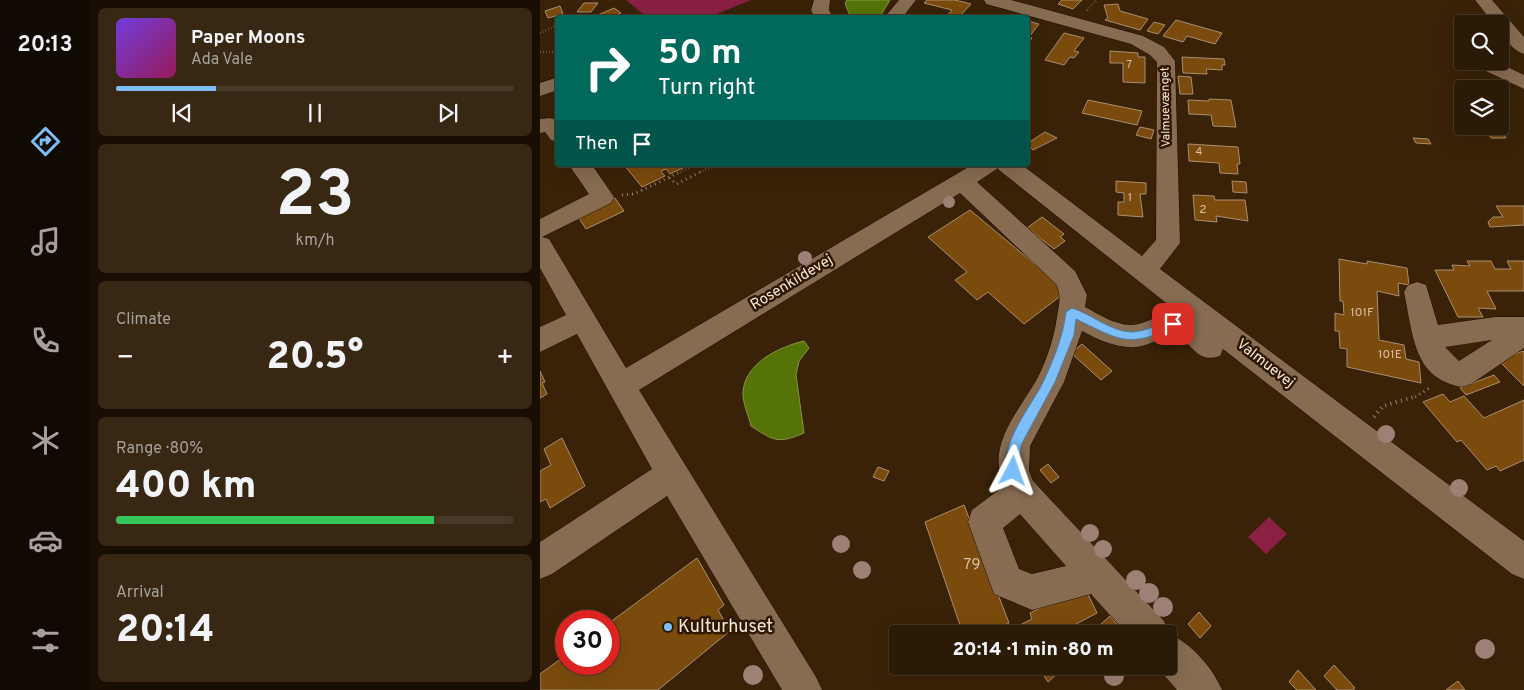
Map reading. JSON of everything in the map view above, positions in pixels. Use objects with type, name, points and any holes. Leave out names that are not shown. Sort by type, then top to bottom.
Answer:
[{"type":"street","points":[[822,0],[820,10],[822,15]]},
{"type":"street","points":[[895,15],[908,0]]},
{"type":"street","name":"Valmuevænget","points":[[992,0],[1137,40],[1157,51],[1166,61],[1168,243],[1144,270]]},
{"type":"street","points":[[1484,0],[1513,40]]},
{"type":"street","points":[[1498,70],[1524,83]]},
{"type":"street","points":[[540,90],[555,84]]},
{"type":"street","points":[[540,126],[550,125],[555,131]]},
{"type":"street","points":[[581,167],[603,197],[541,247],[672,474],[803,690]]},
{"type":"street","name":"Rosenkildevej","points":[[622,385],[986,167]]},
{"type":"street","name":"Valmuevej","points":[[1010,167],[1359,438],[1524,562]]},
{"type":"street","points":[[962,181],[1066,278],[1074,294],[1068,335],[1050,382],[1015,444],[1013,471],[1022,492],[1143,625]]},
{"type":"street","points":[[1417,292],[1432,353],[1442,367],[1451,373],[1460,375],[1524,333]]},
{"type":"street","points":[[1072,312],[1115,333],[1131,336],[1148,334],[1173,324],[1184,326],[1192,330],[1210,348]]},
{"type":"street","points":[[540,340],[583,319]]},
{"type":"street","points":[[1428,338],[1495,328],[1524,328]]},
{"type":"street","points":[[540,562],[672,474]]},
{"type":"street","points":[[1022,492],[984,522],[1006,582],[1032,592],[1097,575]]},
{"type":"street","points":[[1177,662],[1203,690]]},
{"type":"path","points":[[540,33],[555,26]]},
{"type":"path","points":[[540,52],[555,52]]},
{"type":"path","points":[[603,197],[634,194],[691,167]]},
{"type":"path","points":[[668,178],[677,184],[686,181],[703,167]]},
{"type":"path","points":[[1359,438],[1384,406],[1413,398],[1451,373]]},
{"type":"shaded area","points":[[626,0],[751,0],[714,15],[645,15]]},
{"type":"shaded area","points":[[847,0],[890,0],[881,15],[850,15],[845,3]]},
{"type":"shaded area","points":[[804,341],[809,348],[799,361],[796,375],[804,433],[782,440],[771,438],[751,426],[743,396],[745,382],[750,373],[765,358],[784,347]]},
{"type":"shaded area","points":[[1269,517],[1287,534],[1266,554],[1248,537]]},
{"type":"building","points":[[927,0],[955,0],[971,4],[961,15],[948,15],[952,10],[924,3]]},
{"type":"building","points":[[1062,0],[1082,0],[1073,9],[1058,4]]},
{"type":"building","points":[[584,3],[598,3],[591,12],[577,12]]},
{"type":"building","points":[[1118,4],[1120,11],[1148,19],[1140,30],[1105,20],[1108,18],[1104,5]]},
{"type":"building","points":[[560,6],[563,14],[548,18],[545,11]]},
{"type":"building","points":[[614,8],[621,13],[617,15],[598,15]]},
{"type":"building","points":[[1176,20],[1222,33],[1215,44],[1187,36],[1183,42],[1163,36]]},
{"type":"building","points":[[1030,22],[1039,24],[1030,36]]},
{"type":"building","points":[[1154,22],[1165,25],[1158,34],[1147,31]]},
{"type":"building","points":[[1064,33],[1084,38],[1074,51],[1079,52],[1074,58],[1070,57],[1064,65],[1045,60]]},
{"type":"building","points":[[1110,51],[1138,53],[1138,57],[1145,57],[1145,83],[1123,82],[1123,63],[1110,63]]},
{"type":"building","points":[[1182,57],[1224,59],[1225,65],[1222,65],[1222,70],[1206,69],[1207,74],[1183,73]]},
{"type":"building","points":[[1178,76],[1191,77],[1193,94],[1180,94]]},
{"type":"building","points":[[1209,99],[1231,100],[1236,127],[1213,126],[1211,115],[1189,114],[1188,100],[1209,101]]},
{"type":"building","points":[[1088,100],[1142,111],[1137,125],[1082,113]]},
{"type":"building","points":[[1140,127],[1154,130],[1151,139],[1136,135]]},
{"type":"building","points":[[1045,132],[1057,138],[1033,150],[1030,147],[1030,142]]},
{"type":"building","points":[[1489,135],[1504,135],[1506,138],[1491,138]]},
{"type":"building","points":[[1413,138],[1428,139],[1431,144],[1416,143]]},
{"type":"building","points":[[1188,144],[1238,147],[1240,164],[1237,164],[1238,174],[1220,173],[1219,163],[1189,161]]},
{"type":"building","points":[[626,167],[685,167],[670,174],[666,169],[661,171],[665,176],[642,187]]},
{"type":"building","points":[[1116,181],[1146,183],[1146,194],[1140,194],[1143,217],[1118,215],[1118,202],[1124,202],[1124,193],[1116,192]]},
{"type":"building","points":[[1232,181],[1246,182],[1247,193],[1233,192]]},
{"type":"building","points":[[1193,195],[1214,196],[1215,200],[1245,200],[1248,221],[1216,216],[1217,222],[1195,220]]},
{"type":"building","points":[[615,198],[624,211],[586,229],[577,215]]},
{"type":"building","points":[[1496,206],[1524,206],[1524,225],[1490,227],[1488,222],[1493,217],[1503,217]]},
{"type":"building","points":[[970,210],[1067,291],[1024,324],[988,292],[977,300],[955,280],[967,272],[928,237]]},
{"type":"building","points":[[1042,217],[1064,234],[1060,237],[1065,241],[1054,249],[1027,228]]},
{"type":"building","points":[[1339,259],[1367,264],[1367,261],[1407,268],[1409,285],[1398,283],[1399,296],[1377,291],[1379,340],[1404,345],[1406,359],[1419,362],[1421,383],[1347,367],[1347,349],[1340,348],[1339,331],[1335,331],[1335,313],[1344,315],[1343,301],[1340,301]]},
{"type":"building","points":[[1467,261],[1491,261],[1495,269],[1511,269],[1507,261],[1524,261],[1524,291],[1487,291],[1496,309],[1478,308],[1483,317],[1458,317],[1435,270],[1454,270],[1452,265],[1470,266]]},
{"type":"building","points":[[1082,344],[1112,371],[1101,380],[1071,353]]},
{"type":"building","points":[[1524,352],[1524,386],[1499,361]]},
{"type":"building","points":[[540,371],[545,382],[542,383],[547,394],[540,398]]},
{"type":"building","points":[[1494,375],[1500,382],[1466,395],[1460,388]]},
{"type":"building","points":[[1443,394],[1450,402],[1464,396],[1484,418],[1524,400],[1524,460],[1500,471],[1496,466],[1487,470],[1461,440],[1457,442],[1423,402]]},
{"type":"building","points":[[562,438],[585,486],[550,508],[546,499],[540,502],[540,471],[551,465],[544,449]]},
{"type":"building","points":[[1048,464],[1059,477],[1051,483],[1040,470]]},
{"type":"building","points":[[878,467],[889,471],[884,481],[873,477]]},
{"type":"building","points":[[964,505],[1009,623],[1005,625],[960,625],[925,522]]},
{"type":"building","name":"Kulturhuset","points":[[697,558],[724,605],[718,610],[730,631],[658,690],[540,690],[540,674],[555,663],[555,675],[620,675],[620,615]]},
{"type":"building","points":[[1084,586],[1097,613],[1074,625],[1020,625],[1032,619],[1030,613]]},
{"type":"building","points":[[1199,612],[1211,626],[1200,638],[1188,624]]},
{"type":"building","points":[[1110,616],[1117,625],[1100,625]]},
{"type":"building","points":[[1334,665],[1355,688],[1353,690],[1337,690],[1324,676]]},
{"type":"building","points":[[1298,670],[1316,690],[1297,690],[1289,682]]},
{"type":"building","points":[[1044,675],[1056,675],[1048,682]]},
{"type":"building","points":[[1458,681],[1465,690],[1446,690]]},
{"type":"place","name":"Kulturhuset","points":[[668,627]]},
{"type":"route","points":[[1013,471],[1015,444],[1050,382],[1068,335],[1072,312],[1115,333],[1131,336],[1148,334],[1162,326],[1173,324]]}]
